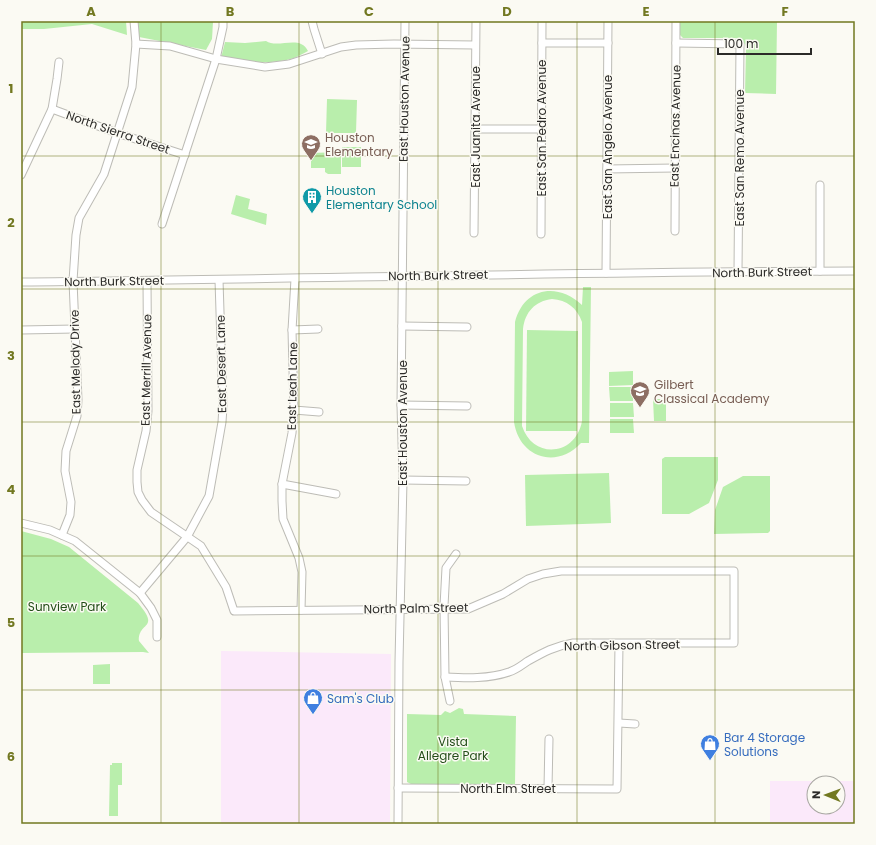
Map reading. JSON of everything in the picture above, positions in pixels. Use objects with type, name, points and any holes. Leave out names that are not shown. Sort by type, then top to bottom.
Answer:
[{"type":"street","name":"East Melody Drive","points":[[62,535],[70,515],[71,502],[65,471],[66,451],[77,416],[73,281],[76,235],[79,218],[86,203],[104,174],[132,87],[136,44],[134,21]]},
{"type":"street","points":[[162,224],[216,59],[223,21]]},
{"type":"street","points":[[312,21],[322,54]]},
{"type":"street","name":"East Houston Avenue","points":[[398,824],[403,480],[401,405],[405,21]]},
{"type":"street","name":"East Juanita Avenue","points":[[474,233],[476,21]]},
{"type":"street","name":"East San Pedro Avenue","points":[[541,234],[542,21]]},
{"type":"street","name":"East San Angelo Avenue","points":[[606,273],[608,21]]},
{"type":"street","name":"East Encinas Avenue","points":[[675,231],[676,21]]},
{"type":"street","points":[[542,43],[608,44]]},
{"type":"street","name":"East San Remo Avenue","points":[[676,43],[740,44],[738,272]]},
{"type":"street","points":[[136,44],[170,46],[216,59],[265,68],[289,64],[341,47],[356,45],[475,45]]},
{"type":"street","points":[[21,175],[52,109],[59,62]]},
{"type":"street","name":"North Sierra Street","points":[[52,109],[117,133],[184,155]]},
{"type":"street","points":[[475,129],[542,129]]},
{"type":"street","points":[[607,169],[675,168]]},
{"type":"street","points":[[820,185],[820,271]]},
{"type":"street","name":"North Burk Street","points":[[21,282],[295,279],[606,273],[855,271]]},
{"type":"street","name":"East Leah Lane","points":[[295,279],[292,330],[294,410],[292,433],[282,484],[283,519],[299,558],[302,572],[301,610]]},
{"type":"street","name":"East Desert Lane","points":[[140,593],[187,536],[209,496],[222,422],[223,407],[219,280]]},
{"type":"street","name":"East Merrill Avenue","points":[[146,281],[148,411],[146,431],[137,470],[138,492],[151,512],[201,546],[226,587],[234,611]]},
{"type":"street","points":[[402,326],[468,327]]},
{"type":"street","points":[[21,330],[75,329]]},
{"type":"street","points":[[292,330],[318,329]]},
{"type":"street","points":[[401,405],[467,406]]},
{"type":"street","points":[[294,410],[319,412]]},
{"type":"street","points":[[403,480],[466,481]]},
{"type":"street","points":[[282,484],[336,494]]},
{"type":"street","points":[[21,523],[50,530],[75,541],[140,593],[151,608],[157,620],[157,637]]},
{"type":"street","points":[[450,701],[445,677],[444,609],[446,568],[456,554]]},
{"type":"street","name":"North Palm Street","points":[[234,611],[468,609],[503,594],[528,579],[543,574],[561,571],[734,571],[734,643]]},
{"type":"street","name":"North Gibson Street","points":[[445,677],[468,678],[510,672],[546,651],[558,646],[573,643],[734,643]]},
{"type":"street","points":[[619,644],[618,723],[635,724]]},
{"type":"street","name":"North Elm Street","points":[[398,788],[618,789],[618,723]]},
{"type":"street","points":[[548,788],[549,739]]},
{"type":"shaded area","points":[[221,651],[391,654],[390,824],[221,824]]},
{"type":"shaded area","points":[[770,781],[806,781],[806,815],[846,815],[846,781],[855,781],[855,824],[770,824]]},
{"type":"green space","points":[[21,21],[126,21],[127,35],[92,24],[44,29],[21,29]]},
{"type":"green space","points":[[679,21],[777,21],[776,94],[745,93],[746,48],[743,42],[735,38],[683,38],[679,34]]},
{"type":"green space","points":[[137,22],[213,22],[212,39],[206,50],[139,37]]},
{"type":"green space","points":[[266,41],[276,44],[294,42],[300,43],[308,51],[294,58],[277,62],[248,62],[221,58],[225,42],[245,43]]},
{"type":"green space","points":[[327,99],[357,100],[356,133],[326,133]]},
{"type":"green space","points":[[342,147],[361,147],[361,167],[342,167]]},
{"type":"green space","points":[[341,152],[341,174],[328,174],[325,172],[325,168],[311,168],[311,153]]},
{"type":"green space","points":[[236,195],[250,199],[248,209],[267,214],[266,225],[231,214]]},
{"type":"green space","points":[[583,287],[591,287],[589,443],[581,443],[571,451],[561,456],[540,456],[523,444],[517,434],[514,422],[515,322],[519,310],[526,301],[534,295],[543,292],[553,291],[563,293],[582,305]],"holes":[[[546,300],[557,300],[571,306],[582,322],[582,421],[578,433],[572,441],[563,447],[544,449],[527,437],[522,426],[523,329],[526,317],[532,308]]]},
{"type":"green space","points":[[527,330],[578,331],[577,431],[526,431]]},
{"type":"green space","points":[[633,371],[633,385],[609,386],[609,372]]},
{"type":"green space","points":[[609,387],[633,387],[633,401],[610,401]]},
{"type":"green space","points":[[653,399],[666,399],[666,421],[654,421]]},
{"type":"green space","points":[[610,403],[633,403],[634,417],[610,417]]},
{"type":"green space","points":[[610,419],[633,419],[634,433],[610,433]]},
{"type":"green space","points":[[665,457],[718,457],[718,480],[709,503],[689,514],[662,514],[662,459]]},
{"type":"green space","points":[[609,473],[611,523],[526,526],[525,475]]},
{"type":"green space","points":[[743,476],[770,476],[770,531],[768,533],[714,534],[715,510],[723,487]]},
{"type":"green space","name":"Sunview Park","points":[[21,531],[51,539],[69,547],[138,603],[148,618],[147,625],[142,630],[139,641],[149,653],[21,653]]},
{"type":"green space","points":[[110,664],[110,684],[93,684],[93,665]]},
{"type":"green space","name":"Vista Allegre Park","points":[[459,708],[463,709],[464,714],[516,716],[515,784],[411,784],[407,782],[407,714],[441,715],[445,711],[450,713]]},
{"type":"green space","points":[[112,763],[122,763],[122,785],[118,785],[118,816],[109,816],[110,765],[112,765]]},
{"type":"place","name":"Houston Elementary","points":[[311,161]]},
{"type":"place","name":"Houston Elementary School","points":[[312,214]]},
{"type":"place","name":"Gilbert Classical Academy","points":[[640,408]]},
{"type":"place","name":"Sam's Club","points":[[313,715]]},
{"type":"place","name":"Bar 4 Storage Solutions","points":[[710,761]]}]
